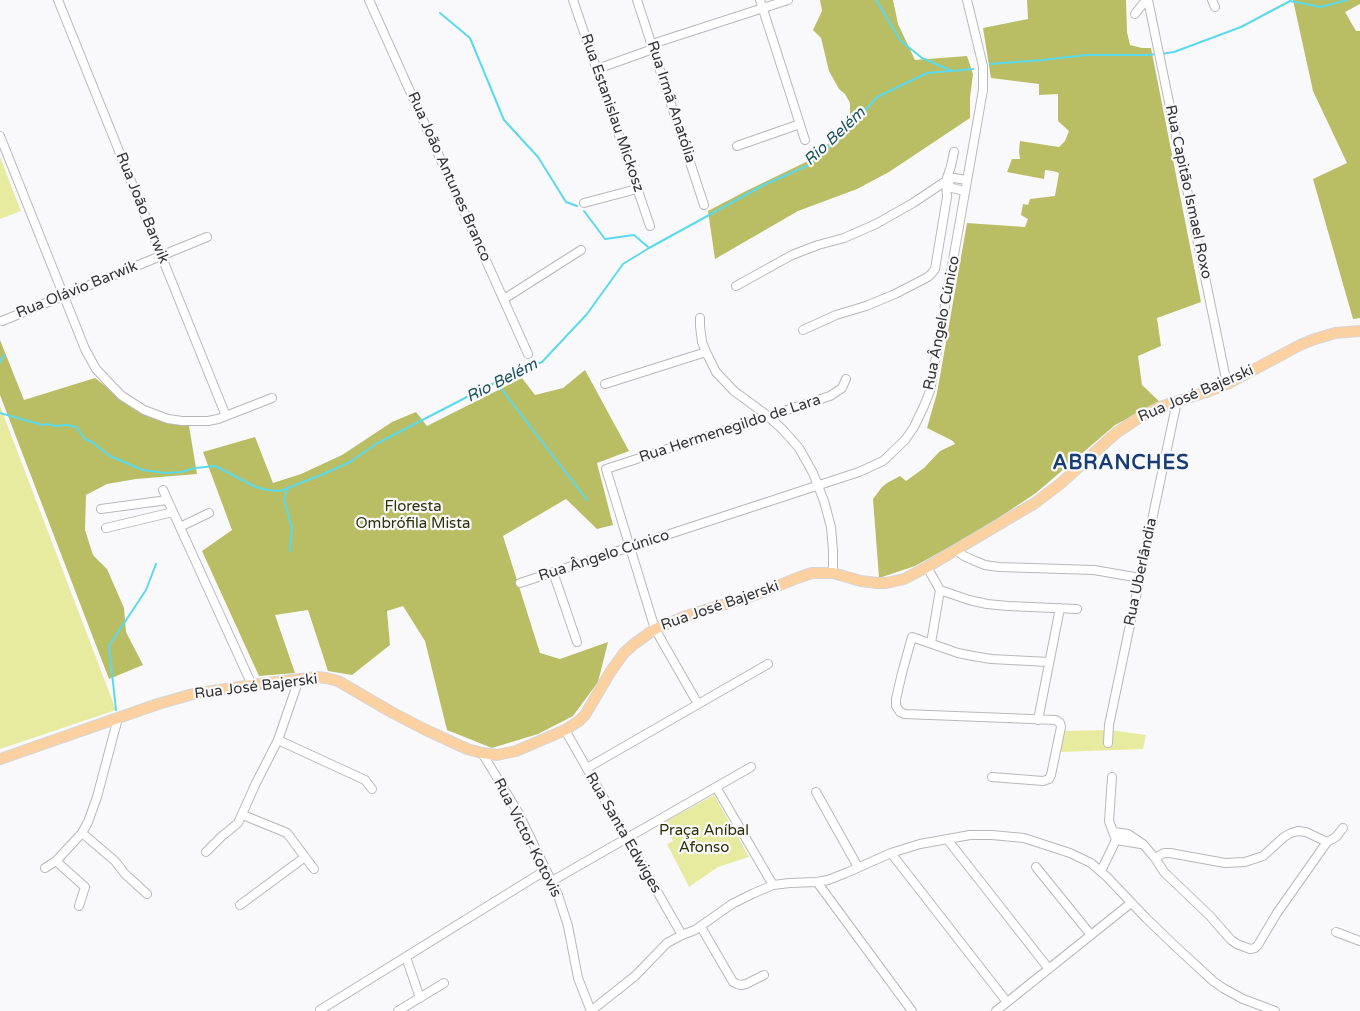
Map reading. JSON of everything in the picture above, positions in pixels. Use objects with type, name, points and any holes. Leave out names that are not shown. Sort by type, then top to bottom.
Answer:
[{"type":"main road","name":"Rua José Bajerski","points":[[0,760],[158,704],[193,694],[317,677],[338,681],[426,730],[467,748],[496,755],[516,751],[565,730],[579,721],[585,715],[611,670],[624,653],[655,629],[686,616],[752,596],[812,573],[833,573],[861,581],[886,583],[904,579],[1035,503],[1060,484],[1127,425],[1149,412],[1214,390],[1312,340],[1335,333],[1360,330]]},
{"type":"street","name":"Rua João Barwik","points":[[58,0],[226,416]]},
{"type":"street","name":"Rua João Antunes Branco","points":[[369,0],[528,354]]},
{"type":"street","name":"Rua Estanislau Mickosz","points":[[573,0],[650,226]]},
{"type":"street","name":"Rua Irmã Anatólia","points":[[638,0],[704,205]]},
{"type":"street","points":[[760,0],[805,140]]},
{"type":"street","points":[[597,69],[653,47],[788,0]]},
{"type":"street","name":"Rua Ângelo Cúnico","points":[[520,583],[859,472],[883,461],[905,440],[914,427],[930,391],[984,77],[982,57],[967,0]]},
{"type":"street","points":[[1135,14],[1147,0]]},
{"type":"street","name":"Rua Capitão Ismael Roxo","points":[[1147,0],[1160,54],[1227,384]]},
{"type":"street","points":[[737,146],[800,124]]},
{"type":"street","points":[[0,136],[90,359],[105,379],[122,396],[144,410],[168,419],[201,422],[226,416],[272,398]]},
{"type":"street","points":[[803,330],[836,315],[866,306],[895,294],[932,273],[947,197],[946,181],[952,166],[954,152]]},
{"type":"street","points":[[736,286],[792,255],[844,238],[876,224],[946,181],[954,178],[967,180]]},
{"type":"street","points":[[946,181],[952,188],[965,190]]},
{"type":"street","points":[[584,204],[638,189]]},
{"type":"street","name":"Rua Olávio Barwik","points":[[2,321],[207,236]]},
{"type":"street","points":[[504,299],[581,250]]},
{"type":"street","points":[[700,318],[700,333],[706,352],[716,372],[734,391],[768,416],[783,430],[799,448],[813,473],[824,501],[831,527],[833,573]]},
{"type":"street","points":[[605,384],[706,352]]},
{"type":"street","name":"Rua Hermenegildo de Lara","points":[[630,547],[606,469],[830,396],[842,388],[846,379]]},
{"type":"street","name":"Rua Uberlândia","points":[[1108,743],[1109,725],[1177,401]]},
{"type":"street","points":[[163,490],[252,685]]},
{"type":"street","points":[[101,510],[167,500]]},
{"type":"street","points":[[106,528],[172,512]]},
{"type":"street","points":[[180,527],[210,512]]},
{"type":"street","points":[[630,547],[655,629],[698,704]]},
{"type":"street","points":[[956,550],[975,561],[998,567],[1094,570],[1140,578]]},
{"type":"street","points":[[927,567],[938,587],[931,644]]},
{"type":"street","points":[[553,572],[577,642]]},
{"type":"street","points":[[938,587],[969,600],[987,604],[1077,609]]},
{"type":"street","points":[[1038,720],[1060,608]]},
{"type":"street","points":[[992,777],[1043,781],[1049,779],[1052,775],[1060,725],[1056,720],[905,714],[900,712],[896,706],[896,699],[912,637],[958,653],[973,656],[1049,662]]},
{"type":"street","points":[[587,768],[768,664]]},
{"type":"street","points":[[206,852],[235,826],[242,815],[278,740],[299,679]]},
{"type":"street","points":[[45,868],[56,860],[82,833],[93,811],[118,718]]},
{"type":"street","name":"Rua Santa Edwiges","points":[[565,730],[682,935]]},
{"type":"street","points":[[278,740],[365,780],[372,789]]},
{"type":"street","name":"Rua Victor Kotovis","points":[[482,753],[518,812],[552,881],[565,914],[578,978],[591,1011]]},
{"type":"street","points":[[552,881],[751,767]]},
{"type":"street","points":[[1101,871],[1116,840],[1109,821],[1112,777]]},
{"type":"street","points":[[716,787],[773,885]]},
{"type":"street","points":[[816,792],[858,867]]},
{"type":"street","points":[[242,815],[287,833],[314,869]]},
{"type":"street","points":[[1114,832],[1128,834],[1142,844],[1156,858],[1164,872],[1210,916],[1231,940],[1250,949],[1258,945],[1281,907],[1327,842],[1336,837],[1343,828]]},
{"type":"street","points":[[1156,858],[1164,853],[1170,853],[1225,863],[1246,862],[1263,856],[1284,837],[1298,831],[1306,832],[1327,842]]},
{"type":"street","points":[[82,833],[147,894]]},
{"type":"street","points":[[591,1011],[634,976],[674,939],[701,927],[742,898],[773,885],[817,882],[841,875],[920,844],[970,835],[1024,838],[1070,853],[1091,863],[1213,981],[1243,999],[1275,1011]]},
{"type":"street","points":[[947,839],[1049,969]]},
{"type":"street","points":[[1116,840],[1142,844]]},
{"type":"street","points":[[892,854],[1007,1002]]},
{"type":"street","points":[[240,905],[306,857]]},
{"type":"street","points":[[56,860],[84,887],[79,906]]},
{"type":"street","points":[[1036,867],[1090,935]]},
{"type":"street","points":[[320,1010],[546,870]]},
{"type":"street","points":[[817,882],[912,1011]]},
{"type":"street","points":[[996,1011],[1131,903]]},
{"type":"street","points":[[701,927],[733,982],[741,985],[746,984],[764,975]]},
{"type":"street","points":[[1336,932],[1360,941]]},
{"type":"street","points":[[406,957],[420,998]]},
{"type":"street","points":[[398,1011],[444,983]]},
{"type":"green space","points":[[820,0],[893,0],[898,24],[915,60],[967,56],[973,74],[970,118],[889,172],[857,189],[798,211],[715,259],[708,211],[806,162],[834,139],[850,120],[850,103],[845,94],[839,89],[829,71],[821,38],[813,30],[822,11]]},
{"type":"green space","points":[[1027,0],[1126,0],[1127,32],[1130,45],[1151,48],[1201,302],[1157,318],[1161,346],[1138,356],[1142,385],[1160,402],[1115,425],[1036,493],[982,529],[915,566],[879,578],[873,499],[887,483],[900,476],[906,481],[924,468],[940,451],[955,444],[953,441],[927,428],[937,393],[967,223],[1025,227],[1028,219],[1021,215],[1023,204],[1028,205],[1030,199],[1055,196],[1059,173],[1045,170],[1044,179],[1007,172],[1012,159],[1020,159],[1020,141],[1059,147],[1065,141],[1069,131],[1058,121],[1058,94],[1039,95],[1039,84],[991,78],[983,28],[1028,19]]},
{"type":"green space","points":[[1293,0],[1360,0],[1360,4],[1345,12],[1356,31],[1360,31],[1360,318],[1353,319],[1313,179],[1347,163],[1313,91]]},
{"type":"green space","points":[[0,157],[21,211],[0,219]]},
{"type":"green space","points":[[0,340],[24,400],[95,378],[139,412],[160,421],[189,426],[197,474],[136,479],[107,484],[86,495],[85,530],[93,555],[107,569],[124,608],[126,632],[143,665],[109,679],[0,395]]},
{"type":"green space","name":"Floresta Ombrófila Mista","points":[[585,370],[629,451],[597,463],[613,525],[597,529],[566,499],[503,536],[540,653],[560,659],[608,642],[598,682],[573,716],[538,734],[492,748],[447,730],[425,641],[403,606],[387,611],[390,645],[352,675],[328,671],[308,610],[275,615],[295,673],[259,676],[202,551],[232,530],[203,452],[255,437],[273,483],[301,474],[342,455],[392,422],[416,412],[427,426],[522,378],[535,395],[563,388]]},
{"type":"green space","points":[[0,406],[116,710],[0,749]]},
{"type":"green space","points":[[1110,730],[1146,735],[1143,749],[1060,752],[1064,731]]},
{"type":"green space","name":"Praça Aníbal Afonso","points":[[714,795],[749,857],[718,867],[689,887],[667,844],[673,841],[663,823]]},
{"type":"waterway","points":[[876,0],[901,41],[922,58],[952,71]]},
{"type":"waterway","name":"Rio Belém","points":[[1161,54],[1174,52],[1241,27],[1290,1],[1321,7],[1347,0]]},
{"type":"waterway","points":[[440,13],[470,38],[504,120],[538,157],[566,202],[577,206]]},
{"type":"waterway","name":"Rio Belém","points":[[990,64],[1087,55],[1157,54]]},
{"type":"waterway","name":"Rio Belém","points":[[0,413],[42,425],[76,427],[85,439],[110,456],[143,470],[166,473],[215,466],[256,487],[280,491],[350,462],[376,444],[496,382],[542,362],[587,314],[623,264],[762,186],[811,164],[857,120],[877,97],[927,73],[973,69]]},
{"type":"waterway","points":[[584,211],[605,239],[634,235],[648,247]]},
{"type":"waterway","points":[[0,362],[4,355]]},
{"type":"waterway","points":[[496,382],[587,500]]},
{"type":"waterway","points":[[288,488],[284,499],[292,528],[290,551]]},
{"type":"waterway","points":[[116,710],[109,646],[146,590],[156,564]]},
{"type":"district","name":"ABRANCHES","points":[[1121,464]]}]
